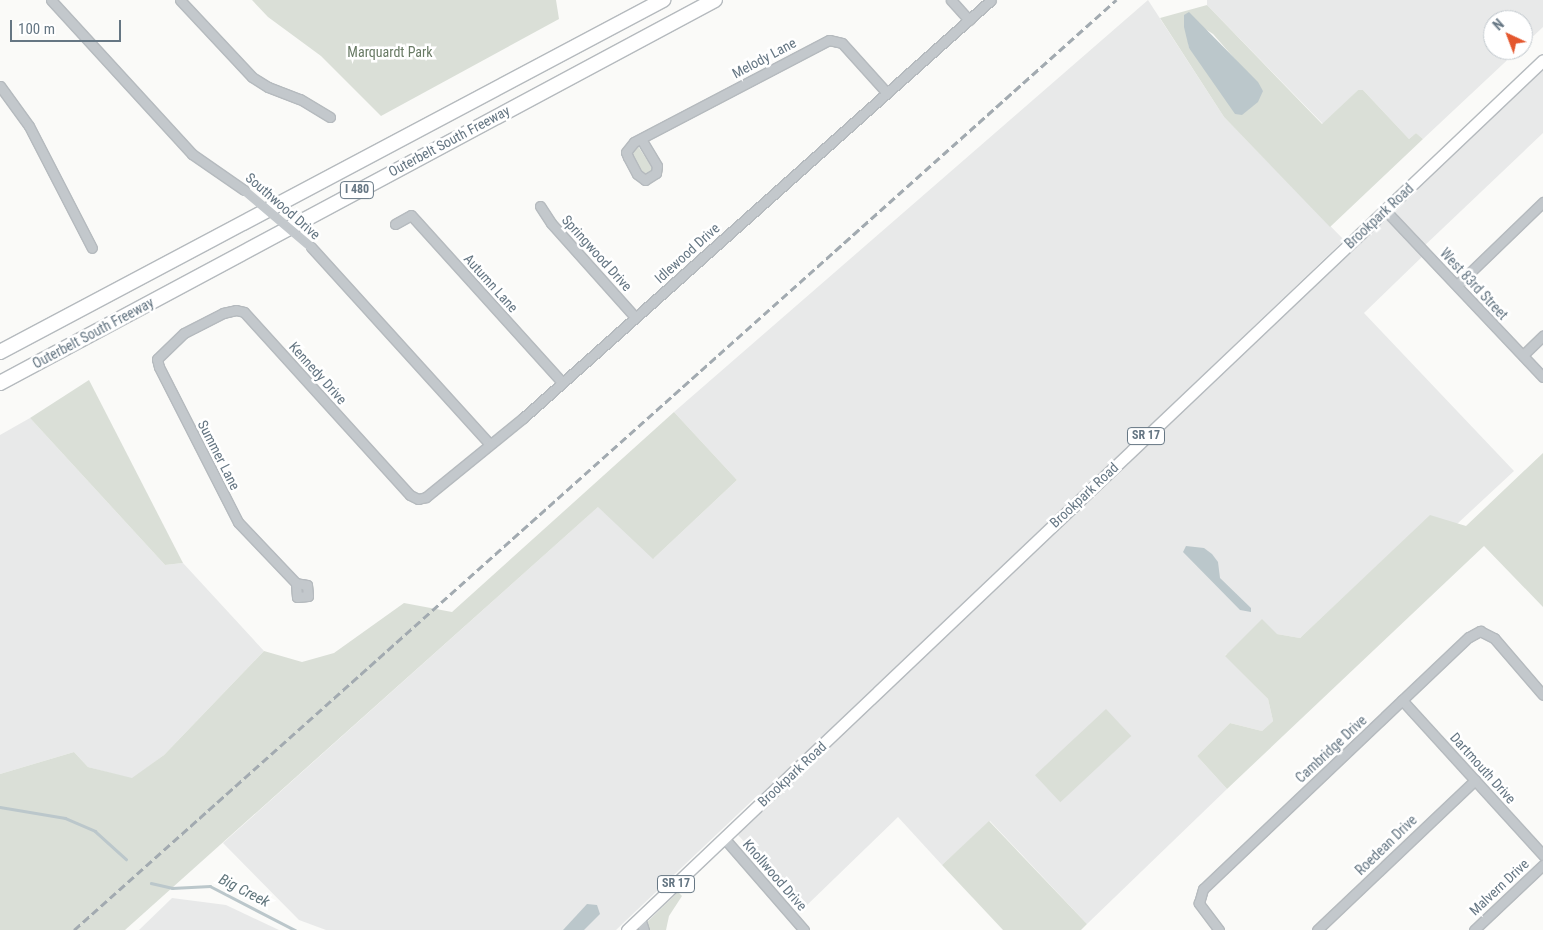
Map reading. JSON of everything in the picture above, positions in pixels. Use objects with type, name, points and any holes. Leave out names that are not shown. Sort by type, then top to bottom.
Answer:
[{"type":"highway","name":"Outerbelt South Freeway","points":[[0,352],[663,0]]},
{"type":"highway","name":"Outerbelt South Freeway","points":[[0,383],[715,0]]},
{"type":"main road","name":"Brookpark Road","points":[[627,930],[1543,60]]},
{"type":"street","name":"Southwood Drive","points":[[51,0],[192,154],[244,190],[311,247],[489,443]]},
{"type":"street","points":[[180,0],[252,77],[300,99],[330,117]]},
{"type":"street","points":[[951,0],[969,20]]},
{"type":"street","name":"Idlewood Drive","points":[[418,499],[431,494],[562,382],[991,0]]},
{"type":"street","name":"Melody Lane","points":[[641,139],[829,40],[842,42],[887,93]]},
{"type":"street","points":[[0,86],[29,126],[92,248]]},
{"type":"street","points":[[1457,285],[1543,202]]},
{"type":"street","name":"Springwood Drive","points":[[540,206],[551,223],[635,317]]},
{"type":"street","name":"West 83rd Street","points":[[1385,210],[1543,376]]},
{"type":"street","name":"Autumn Lane","points":[[395,224],[411,215],[562,382]]},
{"type":"street","name":"Kennedy Drive","points":[[184,333],[223,313],[236,310],[244,312],[410,495],[418,499]]},
{"type":"street","name":"Summer Lane","points":[[184,333],[157,359],[159,367],[238,522],[296,583]]},
{"type":"street","points":[[1523,355],[1543,336]]},
{"type":"street","name":"Cambridge Drive","points":[[1219,930],[1199,903],[1203,889],[1402,700],[1480,631],[1494,638],[1539,683]]},
{"type":"street","points":[[1539,683],[1543,694]]},
{"type":"street","name":"Dartmouth Drive","points":[[1402,700],[1543,855]]},
{"type":"street","name":"Roedean Drive","points":[[1317,930],[1475,780]]},
{"type":"street","name":"Knollwood Drive","points":[[724,838],[804,930]]},
{"type":"street","name":"Malvern Drive","points":[[1474,930],[1543,865]]},
{"type":"street","points":[[640,918],[644,930]]},
{"type":"shaded area","points":[[1148,0],[1224,117],[1344,240],[761,797],[758,795],[616,930],[326,930],[299,920],[223,843],[599,506],[654,558],[737,480],[674,412]]},
{"type":"shaded area","points":[[1207,0],[1543,0],[1543,27],[1533,36],[1533,10],[1483,10],[1483,60],[1507,60],[1423,139],[1416,133],[1409,139],[1363,90],[1358,90],[1323,124],[1207,5]]},
{"type":"shaded area","points":[[1189,12],[1258,82],[1263,91],[1258,102],[1242,115],[1235,114],[1189,48],[1184,27],[1184,15]]},
{"type":"shaded area","points":[[1543,66],[1543,133],[1422,248],[1426,253],[1364,313],[1514,471],[1457,524],[1430,516],[1300,638],[1277,634],[1225,655],[1268,699],[1273,721],[1262,731],[1230,723],[1197,756],[1227,789],[1087,924],[990,821],[942,865],[898,817],[805,907],[738,835],[873,701]]},
{"type":"shaded area","points":[[30,418],[165,565],[183,563],[264,651],[164,755],[132,779],[88,767],[74,752],[0,774],[0,435]]},
{"type":"shaded area","points":[[1186,546],[1204,548],[1212,554],[1218,562],[1220,578],[1251,608],[1251,612],[1240,610],[1183,552]]},
{"type":"shaded area","points":[[172,898],[226,905],[279,930],[139,930]]},
{"type":"shaded area","points":[[587,904],[597,905],[600,914],[584,930],[563,930]]},
{"type":"green space","name":"Marquardt Park","points":[[252,0],[556,0],[559,19],[381,116],[321,56],[268,17]]},
{"type":"green space","points":[[1207,5],[1322,124],[1358,90],[1363,90],[1409,139],[1416,133],[1423,139],[1330,227],[1224,117],[1160,18]],"holes":[[[1184,15],[1213,34],[1263,91],[1189,48]]]},
{"type":"green space","points":[[638,146],[653,169],[651,173],[643,177],[630,157],[630,148]]},
{"type":"green space","points":[[89,380],[183,563],[165,565],[30,418]]},
{"type":"green space","points":[[674,412],[737,480],[653,559],[598,507],[125,930],[0,930],[0,774],[74,752],[88,767],[132,778],[164,755],[264,651],[302,662],[334,653],[404,603],[452,612]]},
{"type":"green space","points":[[1543,453],[1543,607],[1484,546],[1227,789],[1197,756],[1230,723],[1262,731],[1273,721],[1268,699],[1225,656],[1262,619],[1277,634],[1300,638],[1430,515],[1466,526]]},
{"type":"green space","points":[[1106,709],[1131,736],[1060,802],[1035,775]]},
{"type":"green space","points":[[989,821],[1087,924],[1081,930],[1003,930],[942,865]]},
{"type":"green space","points":[[678,892],[682,896],[669,916],[666,930],[639,930]]},
{"type":"waterway","name":"Big Creek","points":[[0,807],[65,818],[95,831],[126,859]]},
{"type":"waterway","name":"Big Creek","points":[[151,883],[172,888],[210,886],[295,930]]},
{"type":"railway","points":[[74,930],[1116,0]]}]
